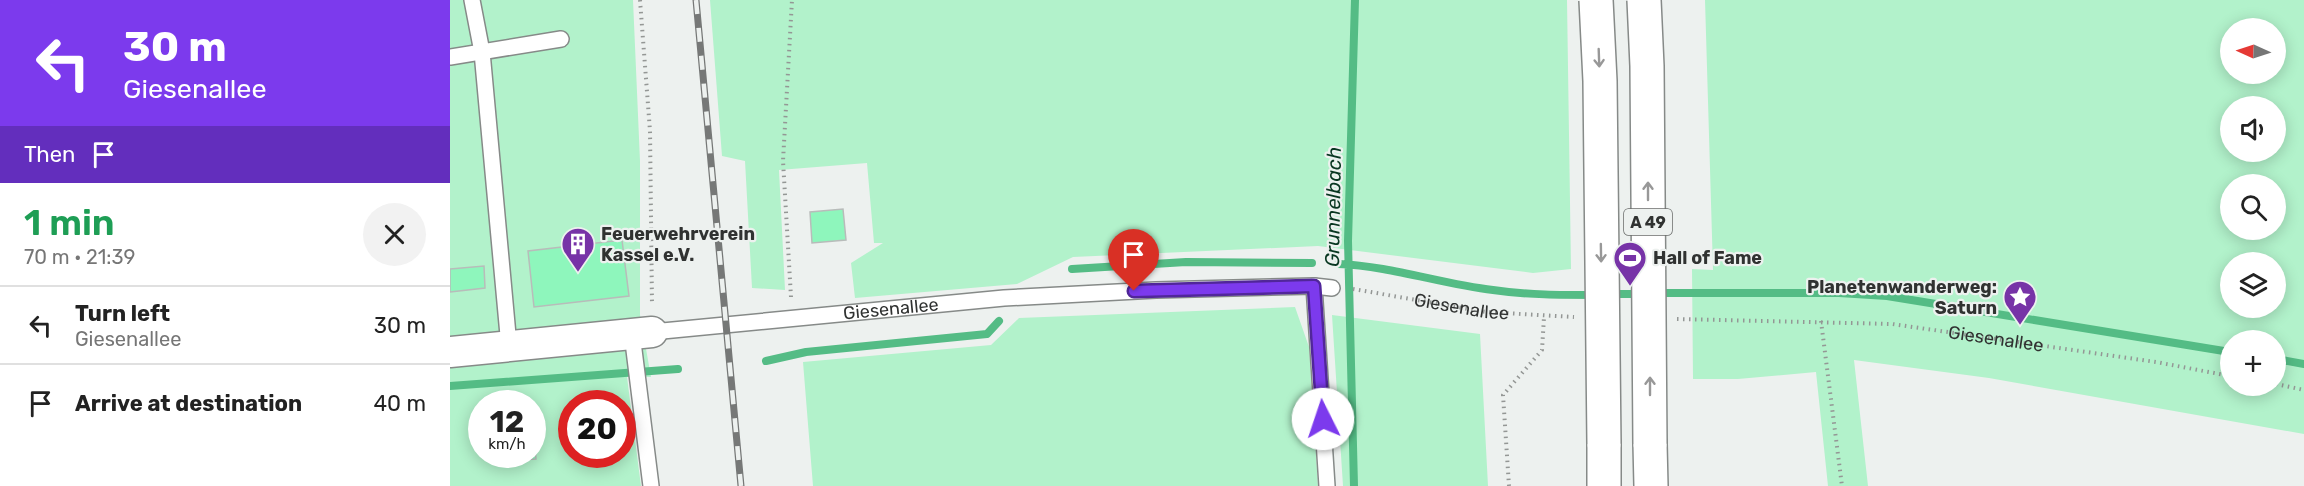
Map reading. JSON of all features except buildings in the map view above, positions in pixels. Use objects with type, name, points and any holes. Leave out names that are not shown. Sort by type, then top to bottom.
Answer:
[{"type":"highway","name":"A 49","points":[[1596,0],[1604,486]]},
{"type":"highway","name":"A 49","points":[[1644,0],[1647,66],[1651,486]]},
{"type":"street","name":"Giesenallee","points":[[450,352],[509,346],[640,341]]},
{"type":"lane","points":[[472,0],[482,52],[509,346]]},
{"type":"lane","points":[[450,57],[561,39]]},
{"type":"lane","points":[[1314,286],[1327,486]]},
{"type":"lane","name":"Giesenallee","points":[[640,341],[792,319],[1004,298],[1156,290],[1314,286],[1332,288]]},
{"type":"lane","points":[[640,341],[638,381],[651,486]]},
{"type":"path","points":[[640,0],[650,131],[640,341]]},
{"type":"path","points":[[792,0],[783,161],[792,319]]},
{"type":"path","name":"Giesenallee","points":[[1356,290],[1486,312],[1567,317]]},
{"type":"path","points":[[1509,486],[1503,395],[1542,350],[1544,317]]},
{"type":"path","name":"Giesenallee","points":[[1687,319],[1903,325],[2156,362],[2220,374]]},
{"type":"path","points":[[1821,321],[1842,486]]},
{"type":"path","points":[[2286,386],[2304,390]]},
{"type":"green space","points":[[450,0],[633,0],[640,161],[640,315],[651,377],[627,377],[629,390],[558,390],[558,468],[636,468],[636,447],[641,486],[450,486]]},
{"type":"green space","points":[[710,0],[1567,0],[1571,269],[1533,273],[1318,246],[1073,257],[1017,284],[855,298],[851,263],[883,243],[874,243],[867,163],[779,170],[785,290],[752,288],[745,161],[722,156]]},
{"type":"green space","points":[[1705,0],[2304,0],[2304,434],[1989,378],[1854,360],[1868,486],[1828,486],[1816,372],[1738,379],[1693,379],[1692,269],[1713,270]]},
{"type":"green space","points":[[1295,307],[1309,347],[1318,486],[813,486],[803,362],[991,345],[1019,318]]},
{"type":"green space","points":[[1332,315],[1480,334],[1488,486],[1343,486]]},
{"type":"waterway","name":"Grunnelbach","points":[[1354,486],[1348,241],[1355,0]]},
{"type":"waterway","points":[[1072,269],[1186,262],[1312,263]]},
{"type":"waterway","points":[[1338,264],[1377,268],[1506,292],[1596,295]]},
{"type":"waterway","points":[[1657,293],[1839,293],[1887,296],[2220,350]]},
{"type":"waterway","points":[[1609,294],[1644,294]]},
{"type":"waterway","points":[[766,361],[806,352],[987,334],[999,321]]},
{"type":"waterway","points":[[2286,361],[2304,364]]},
{"type":"waterway","points":[[450,386],[678,369]]},
{"type":"railway","points":[[696,0],[741,486]]},
{"type":"place","name":"Feuerwehrverein Kassel e.V.","points":[[578,273]]},
{"type":"place","name":"Hall of Fame","points":[[1630,287]]},
{"type":"place","name":"Planetenwanderweg: Saturn","points":[[2020,326]]},
{"type":"route","points":[[1134,291],[1314,286],[1323,419]]}]
